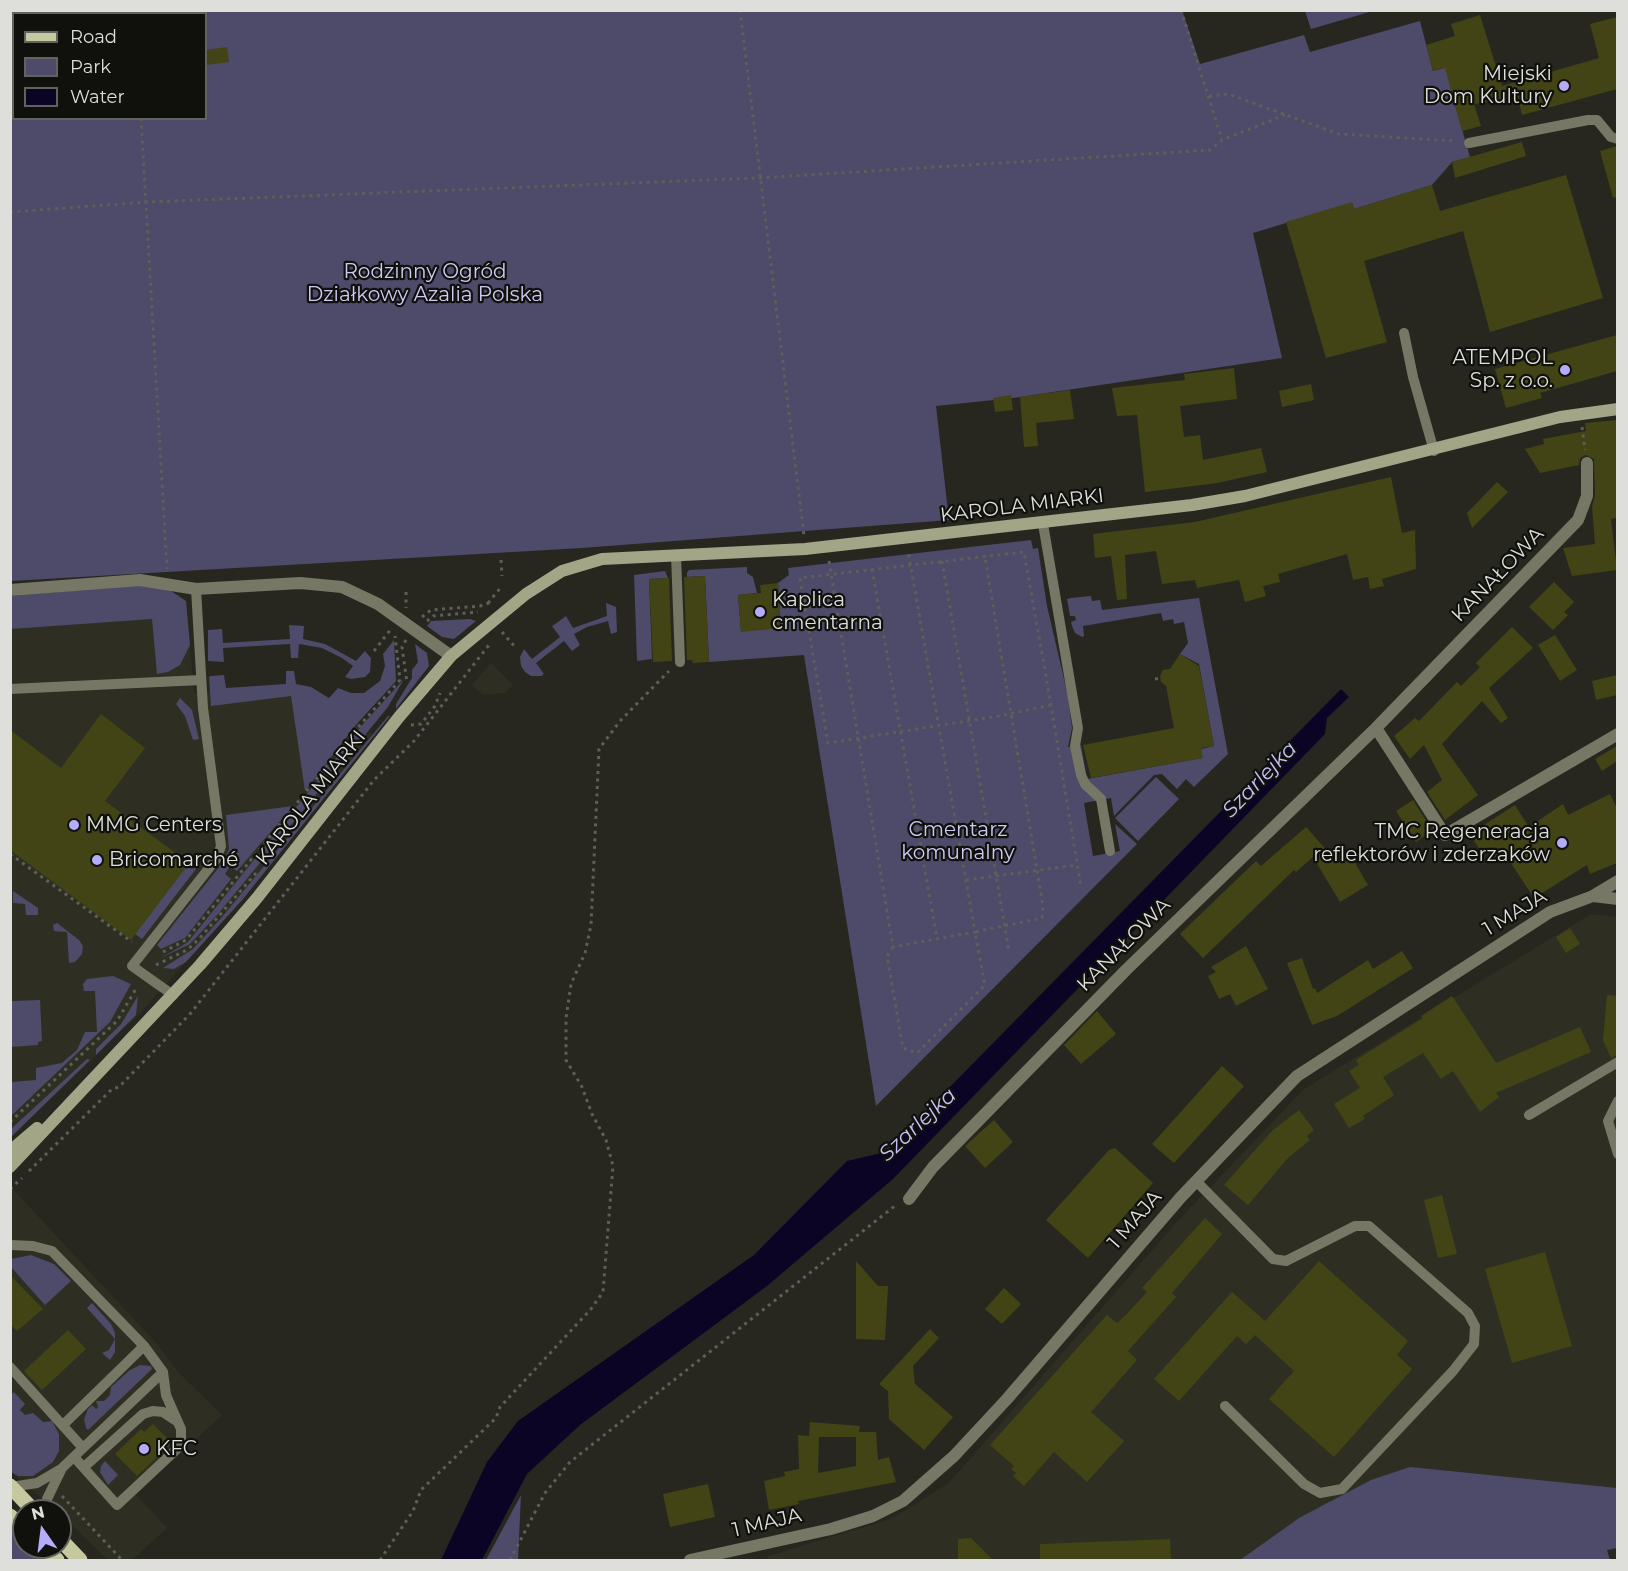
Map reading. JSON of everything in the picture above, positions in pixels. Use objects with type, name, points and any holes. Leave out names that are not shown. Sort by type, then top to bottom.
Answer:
[{"type":"main road","points":[[11,1486],[23,1499]]},
{"type":"street","name":"KAROLA MIARKI","points":[[10,1167],[173,995],[257,898],[412,701],[451,657],[526,594],[562,571],[602,559],[805,549],[1042,524],[1245,496],[1434,451],[1560,417],[1617,410]]},
{"type":"street","name":"KANAŁOWA","points":[[909,1200],[933,1167],[1127,969],[1376,728],[1578,520],[1587,496],[1587,463]]},
{"type":"street","points":[[10,590],[116,581],[164,582],[196,589],[300,583],[342,587],[378,604],[451,657]]},
{"type":"street","points":[[1376,728],[1445,835],[1617,734]]},
{"type":"street","points":[[1593,896],[1617,881]]},
{"type":"street","name":"1 MAJA","points":[[690,1560],[831,1529],[873,1516],[903,1501],[954,1456],[1007,1399],[1196,1181],[1297,1076],[1550,912],[1593,896],[1617,899]]},
{"type":"street","name":"KAROLA MIARKI","points":[[10,1151],[77,1095]]},
{"type":"lane","points":[[1469,143],[1588,120],[1597,120],[1611,137],[1617,139]]},
{"type":"lane","points":[[1404,333],[1413,376],[1434,451]]},
{"type":"lane","points":[[1042,524],[1078,729],[1075,746],[1079,766],[1082,780],[1101,799],[1110,851]]},
{"type":"lane","points":[[676,555],[680,662]]},
{"type":"lane","points":[[173,995],[132,966],[218,858],[221,846],[201,680],[196,589]]},
{"type":"lane","points":[[10,689],[201,680]]},
{"type":"lane","points":[[1529,1115],[1617,1062]]},
{"type":"lane","points":[[1617,1101],[1608,1121],[1617,1154]]},
{"type":"lane","points":[[1196,1181],[1273,1259],[1286,1261],[1355,1226],[1369,1226],[1468,1313],[1475,1326],[1474,1344],[1453,1371],[1342,1489],[1320,1493],[1304,1484],[1225,1406]]},
{"type":"lane","points":[[10,1245],[33,1246],[52,1251],[144,1346],[163,1372],[164,1388],[175,1420],[181,1429],[181,1445],[117,1505],[75,1457]]},
{"type":"lane","points":[[63,1425],[144,1346]]},
{"type":"lane","points":[[10,1367],[83,1448]]},
{"type":"lane","points":[[11,1486],[37,1483],[61,1469],[163,1372]]},
{"type":"lane","points":[[84,1467],[143,1414],[163,1412],[175,1420]]},
{"type":"lane","points":[[47,1499],[61,1469]]},
{"type":"path","points":[[740,10],[758,178],[804,538]]},
{"type":"path","points":[[1181,10],[1222,140]]},
{"type":"path","points":[[1209,96],[1228,94],[1339,134],[1436,138],[1469,143]]},
{"type":"path","points":[[10,212],[148,202],[758,178],[1210,150],[1222,140],[1285,115]]},
{"type":"path","points":[[141,120],[148,202],[167,572],[164,582]]},
{"type":"path","points":[[1581,422],[1587,463]]},
{"type":"path","points":[[1052,705],[969,721],[828,743],[800,578],[1024,552],[1052,705],[1081,887]]},
{"type":"path","points":[[830,563],[893,946],[887,956],[903,1048],[917,1053],[985,985],[909,554]]},
{"type":"path","points":[[893,946],[1005,927],[1042,918],[1043,906],[985,556]]},
{"type":"path","points":[[501,560],[502,576]]},
{"type":"path","points":[[942,561],[1009,951]]},
{"type":"path","points":[[872,569],[937,939]]},
{"type":"path","points":[[406,591],[405,610],[427,622],[433,616],[471,614],[485,610],[489,599],[502,586]]},
{"type":"path","points":[[257,871],[193,944],[156,965],[160,953],[186,940],[360,724],[400,680],[396,637],[391,628],[374,651]]},
{"type":"path","points":[[10,1189],[112,1089],[119,1087],[190,1014],[374,780],[414,741],[500,629],[515,647]]},
{"type":"path","points":[[380,1560],[413,1510],[421,1490],[496,1418],[500,1407],[591,1309],[603,1292],[613,1166],[606,1140],[592,1114],[582,1087],[566,1060],[566,1018],[571,984],[585,952],[591,925],[599,749],[649,689],[680,662]]},
{"type":"path","points":[[1155,679],[1160,678]]},
{"type":"path","points":[[10,854],[131,943],[135,940],[139,942]]},
{"type":"path","points":[[966,880],[1078,865]]},
{"type":"path","points":[[154,950],[160,953]]},
{"type":"path","points":[[10,1122],[117,1021],[129,998],[141,983]]},
{"type":"path","points":[[510,1560],[544,1493],[570,1462],[794,1288],[891,1207],[909,1200]]},
{"type":"path","points":[[53,1486],[122,1560]]},
{"type":"shaded area","points":[[114,587],[179,595],[186,601],[194,693],[298,686],[330,701],[374,736],[243,899],[141,1012],[11,1137],[11,596]]},
{"type":"shaded area","points":[[491,663],[513,685],[505,693],[483,695],[472,685]]},
{"type":"shaded area","points":[[1591,914],[1617,917],[1617,1488],[1299,1518],[1240,1560],[768,1560],[768,1556],[891,1519],[949,1483],[1175,1224],[1304,1089]]},
{"type":"shaded area","points":[[10,1186],[158,1345],[178,1372],[222,1415],[136,1495],[167,1528],[132,1560],[108,1560],[72,1526],[72,1499],[42,1499],[11,1472]]},
{"type":"green space","name":"Rodzinny Ogród Działkowy Azalia Polska","points":[[1182,10],[1200,64],[1304,35],[1310,52],[1420,21],[1433,71],[1463,63],[1452,94],[1470,157],[1452,162],[1432,185],[1354,209],[1352,203],[1253,233],[1282,358],[1013,398],[936,406],[949,520],[582,548],[11,581],[11,11]]},
{"type":"green space","points":[[1305,10],[1373,11],[1311,29]]},
{"type":"green space","name":"Cmentarz komunalny","points":[[1031,540],[1033,549],[1038,548],[1047,606],[1068,696],[1072,728],[1068,747],[1081,745],[1087,779],[1202,758],[1201,749],[1214,746],[1199,664],[1180,654],[1188,643],[1184,622],[1174,624],[1173,619],[1163,621],[1161,613],[1083,626],[1084,636],[1082,637],[1075,633],[1072,626],[1071,622],[1076,620],[1075,616],[1070,616],[1067,599],[1071,598],[1091,596],[1092,601],[1100,600],[1102,610],[1199,598],[1228,754],[1194,787],[1186,779],[1177,789],[1162,774],[1154,775],[1114,816],[1111,798],[1084,803],[1093,856],[1120,851],[1115,824],[1137,844],[876,1106],[804,655],[709,662],[705,576],[687,577],[687,573],[689,570],[747,567],[747,573],[753,577],[757,593],[738,595],[741,631],[781,628],[778,583],[789,575],[788,568]]},
{"type":"green space","points":[[665,571],[668,578],[649,579],[652,659],[637,661],[634,575]]},
{"type":"green space","points":[[140,585],[171,591],[186,601],[190,645],[180,665],[168,672],[157,674],[152,619],[11,629],[11,596]]},
{"type":"green space","points":[[606,603],[616,607],[617,632],[611,634],[608,621],[587,627],[574,634],[580,645],[572,651],[564,641],[536,663],[544,674],[531,676],[525,672],[521,666],[520,657],[524,649],[532,659],[560,637],[552,626],[566,616],[573,628],[607,616]]},
{"type":"green space","points":[[470,619],[476,621],[454,639],[442,637],[427,626],[431,621]]},
{"type":"green space","points":[[289,625],[304,626],[303,639],[325,644],[356,661],[365,651],[371,658],[370,672],[365,677],[351,679],[345,677],[353,666],[342,658],[322,648],[299,644],[298,658],[291,658],[290,644],[223,648],[224,662],[208,661],[208,630],[222,629],[223,643],[290,639]]},
{"type":"green space","points":[[394,640],[396,681],[355,726],[305,791],[291,696],[211,706],[209,677],[211,676],[224,675],[226,688],[286,684],[286,671],[294,671],[296,684],[311,687],[329,698],[338,688],[351,693],[364,693],[380,681],[385,666],[383,654]]},
{"type":"green space","points":[[415,644],[427,653],[429,666],[396,709],[396,704],[412,678],[412,670],[418,662]]},
{"type":"green space","points":[[404,679],[388,707],[218,914],[190,944],[161,958],[188,942],[363,724]]},
{"type":"green space","points":[[180,698],[192,710],[199,739],[193,740],[185,716],[176,704]]},
{"type":"green space","points":[[390,716],[243,899],[186,962],[174,969],[163,968],[193,949],[222,917]]},
{"type":"green space","points":[[1156,777],[1179,799],[1138,841],[1115,818]]},
{"type":"green space","points":[[293,806],[237,871],[230,866],[225,874],[231,879],[185,938],[161,949],[157,945],[224,861],[229,849],[226,815]]},
{"type":"green space","points":[[189,863],[196,869],[142,939],[135,934]]},
{"type":"green space","points":[[13,891],[38,908],[38,915],[26,915],[25,904],[13,903]]},
{"type":"green space","points":[[57,923],[79,940],[83,946],[82,954],[75,962],[69,963],[67,932],[54,931],[53,925]]},
{"type":"green space","points":[[113,976],[131,984],[110,1022],[11,1116],[11,1082],[36,1080],[36,1068],[62,1063],[77,1050],[85,1032],[97,1032],[95,991],[84,991],[83,984],[87,979]]},
{"type":"green space","points":[[138,996],[136,1015],[96,1055],[96,1049],[121,1024]]},
{"type":"green space","points":[[40,1000],[42,1041],[38,1042],[38,1045],[11,1047],[11,1001]]},
{"type":"green space","points":[[87,1059],[90,1060],[11,1137],[11,1129]]},
{"type":"green space","points":[[31,1255],[54,1264],[71,1281],[45,1305],[11,1267],[11,1259]]},
{"type":"green space","points":[[92,1303],[111,1324],[115,1339],[87,1308]]},
{"type":"green space","points":[[115,1339],[115,1352],[110,1360],[102,1353],[109,1350]]},
{"type":"green space","points":[[140,1365],[151,1366],[152,1369],[88,1430],[84,1419],[88,1409],[92,1405],[96,1409],[98,1407],[96,1401],[104,1401],[110,1395],[111,1387],[130,1370]]},
{"type":"green space","points":[[14,1392],[25,1404],[20,1410],[25,1415],[33,1413],[43,1422],[52,1421],[59,1434],[59,1451],[53,1462],[33,1476],[18,1476],[11,1472],[10,1395]]},
{"type":"green space","points":[[105,1461],[118,1475],[108,1485],[100,1472]]},
{"type":"green space","points":[[1410,1467],[1617,1488],[1617,1548],[1607,1550],[1610,1560],[1240,1560],[1299,1518],[1371,1480]]},
{"type":"green space","points":[[521,1495],[518,1560],[486,1560]]},
{"type":"green space","points":[[10,1530],[12,1532],[12,1559],[41,1560],[11,1560]]},
{"type":"water","name":"Szarlejka","points":[[1341,689],[1349,697],[1327,718],[1325,734],[893,1179],[767,1286],[580,1425],[527,1474],[482,1560],[441,1560],[487,1462],[518,1421],[754,1255],[847,1161],[886,1152]]},
{"type":"building","points":[[1480,15],[1502,86],[1599,58],[1590,24],[1617,17],[1617,89],[1522,115],[1518,98],[1474,104],[1481,126],[1462,131],[1445,68],[1433,71],[1426,45],[1455,36],[1451,24]]},
{"type":"building","points":[[227,47],[229,62],[207,65],[207,50]]},
{"type":"building","points":[[1522,142],[1526,156],[1455,178],[1452,162]]},
{"type":"building","points":[[1617,146],[1617,197],[1613,198],[1600,151]]},
{"type":"building","points":[[1566,175],[1603,298],[1490,332],[1463,231],[1364,261],[1387,342],[1326,358],[1286,222],[1352,202],[1354,209],[1432,185],[1440,211]]},
{"type":"building","points":[[1617,335],[1617,371],[1540,393],[1542,398],[1506,408],[1495,369]]},
{"type":"building","points":[[1234,368],[1237,399],[1180,406],[1184,437],[1200,435],[1203,460],[1261,448],[1267,472],[1217,483],[1145,492],[1137,415],[1117,416],[1112,388],[1185,380],[1184,374]]},
{"type":"building","points":[[1311,384],[1314,400],[1282,407],[1279,391]]},
{"type":"building","points":[[1070,390],[1074,419],[1036,423],[1038,446],[1024,447],[1020,397]]},
{"type":"building","points":[[1011,395],[1013,410],[995,412],[993,398]]},
{"type":"building","points":[[1617,420],[1617,518],[1611,519],[1617,570],[1572,576],[1563,548],[1595,544],[1592,506],[1595,496],[1594,459],[1586,455],[1580,458],[1579,465],[1540,473],[1525,449],[1544,444],[1543,439],[1586,431],[1585,423]]},
{"type":"building","points":[[1391,477],[1402,533],[1415,530],[1416,569],[1382,579],[1384,586],[1370,589],[1368,577],[1353,580],[1347,554],[1278,574],[1280,582],[1263,586],[1266,596],[1245,602],[1239,580],[1197,588],[1195,580],[1162,584],[1156,551],[1125,555],[1127,599],[1117,600],[1111,556],[1095,558],[1093,534],[1195,522]]},
{"type":"building","points":[[1497,482],[1508,492],[1472,528],[1467,513]]},
{"type":"building","points":[[705,576],[709,662],[693,663],[692,660],[687,660],[684,577]]},
{"type":"building","points":[[669,578],[672,661],[653,662],[649,579]]},
{"type":"building","points":[[1554,582],[1574,602],[1564,612],[1568,615],[1553,630],[1529,607]]},
{"type":"building","name":"Kaplica cmentarna","points":[[778,583],[781,628],[741,632],[738,595],[761,593],[760,585]]},
{"type":"building","points":[[1512,627],[1533,648],[1489,688],[1508,718],[1501,723],[1482,701],[1442,744],[1478,795],[1445,820],[1427,792],[1442,780],[1424,745],[1410,759],[1394,736],[1415,718],[1419,721],[1457,682],[1461,686],[1480,667],[1476,663]]},
{"type":"building","points":[[1555,635],[1577,670],[1560,681],[1538,645]]},
{"type":"building","points":[[1180,654],[1199,666],[1214,746],[1201,748],[1203,758],[1091,778],[1083,745],[1174,728],[1166,686],[1161,682],[1160,676],[1163,670],[1170,669]]},
{"type":"building","points":[[1617,675],[1617,695],[1596,700],[1592,681]]},
{"type":"building","name":"MMG Centers","points":[[101,714],[145,748],[105,801],[189,863],[131,940],[10,850],[10,730],[61,768]]},
{"type":"building","points":[[1617,746],[1617,761],[1602,771],[1595,759]]},
{"type":"building","points":[[1610,794],[1617,808],[1617,863],[1590,874],[1587,865],[1534,898],[1501,848],[1494,860],[1489,851],[1483,855],[1470,834],[1515,805],[1529,827],[1563,804],[1568,815]]},
{"type":"building","points":[[1413,800],[1432,830],[1416,842],[1396,811]]},
{"type":"building","points":[[1306,827],[1338,863],[1351,856],[1368,885],[1340,902],[1313,857],[1296,872],[1294,870],[1203,958],[1180,934],[1256,861],[1261,866]]},
{"type":"building","points":[[1570,928],[1580,944],[1566,953],[1556,937]]},
{"type":"building","points":[[1246,946],[1268,989],[1236,1006],[1230,994],[1219,999],[1208,976],[1216,972],[1211,967]]},
{"type":"building","points":[[1402,951],[1413,968],[1337,1016],[1312,1025],[1287,963],[1302,958],[1313,989],[1315,988],[1317,993],[1368,960],[1373,969]]},
{"type":"building","points":[[1607,995],[1617,996],[1617,1055],[1611,1058],[1603,1040]]},
{"type":"building","points":[[1452,996],[1496,1063],[1580,1027],[1591,1052],[1496,1093],[1499,1097],[1480,1112],[1453,1071],[1441,1079],[1423,1053],[1383,1077],[1394,1095],[1363,1116],[1365,1119],[1349,1128],[1334,1104],[1360,1088],[1349,1071],[1359,1065],[1356,1060],[1423,1018],[1421,1016]]},
{"type":"building","points":[[1097,1011],[1116,1034],[1081,1064],[1064,1045]]},
{"type":"building","points":[[1222,1066],[1244,1086],[1174,1163],[1152,1144]]},
{"type":"building","points":[[1299,1110],[1314,1130],[1307,1136],[1310,1140],[1287,1159],[1248,1205],[1224,1185],[1273,1130]]},
{"type":"building","points":[[994,1120],[1013,1142],[985,1168],[965,1146]]},
{"type":"building","points":[[1115,1148],[1153,1183],[1088,1258],[1046,1220],[1109,1150]]},
{"type":"building","points":[[1442,1195],[1457,1254],[1438,1258],[1424,1200]]},
{"type":"building","points":[[1205,1218],[1222,1234],[1172,1293],[1176,1297],[1128,1351],[1137,1360],[1091,1412],[1124,1441],[1087,1482],[1054,1452],[1024,1486],[1013,1476],[1016,1473],[1011,1469],[1014,1466],[990,1445],[1107,1315],[1117,1323],[1126,1315],[1147,1292],[1142,1288]]},
{"type":"building","points":[[1545,1252],[1572,1346],[1512,1363],[1485,1269]]},
{"type":"building","points":[[856,1261],[878,1286],[888,1286],[885,1340],[856,1339]]},
{"type":"building","points":[[1319,1261],[1408,1341],[1397,1355],[1412,1369],[1334,1457],[1269,1399],[1294,1371],[1255,1335],[1246,1344],[1237,1336],[1179,1401],[1154,1379],[1232,1292],[1265,1321]]},
{"type":"building","points":[[10,1275],[43,1309],[17,1331],[10,1324]]},
{"type":"building","points":[[1004,1288],[1021,1304],[1002,1324],[985,1309]]},
{"type":"building","points":[[930,1329],[939,1338],[913,1366],[915,1384],[953,1417],[924,1450],[889,1419],[888,1391],[879,1384]]},
{"type":"building","points":[[68,1330],[86,1349],[42,1390],[24,1371]]},
{"type":"building","points":[[810,1422],[860,1426],[859,1432],[876,1432],[878,1460],[889,1457],[896,1482],[798,1501],[799,1504],[769,1510],[764,1481],[785,1476],[784,1472],[799,1469],[798,1435],[809,1436]],"holes":[[[819,1437],[856,1437],[856,1466],[818,1473]]]},
{"type":"building","name":"KFC","points":[[153,1424],[172,1443],[137,1476],[115,1454],[141,1429],[144,1432]]},
{"type":"building","points":[[708,1484],[715,1517],[670,1527],[663,1494]]},
{"type":"building","points":[[971,1538],[993,1560],[958,1560],[958,1539]]},
{"type":"building","points":[[1170,1539],[1171,1560],[1040,1560],[1040,1544]]},
{"type":"place","name":"Miejski Dom Kultury","points":[[1564,86]]},
{"type":"place","name":"ATEMPOL Sp. z o.o.","points":[[1565,370]]},
{"type":"place","name":"Kaplica cmentarna","points":[[760,612]]},
{"type":"place","name":"MMG Centers","points":[[74,825]]},
{"type":"place","name":"TMC Regeneracja reflektorów i zderzaków","points":[[1562,843]]},
{"type":"place","name":"Bricomarché","points":[[97,860]]},
{"type":"place","name":"KFC","points":[[144,1449]]}]
